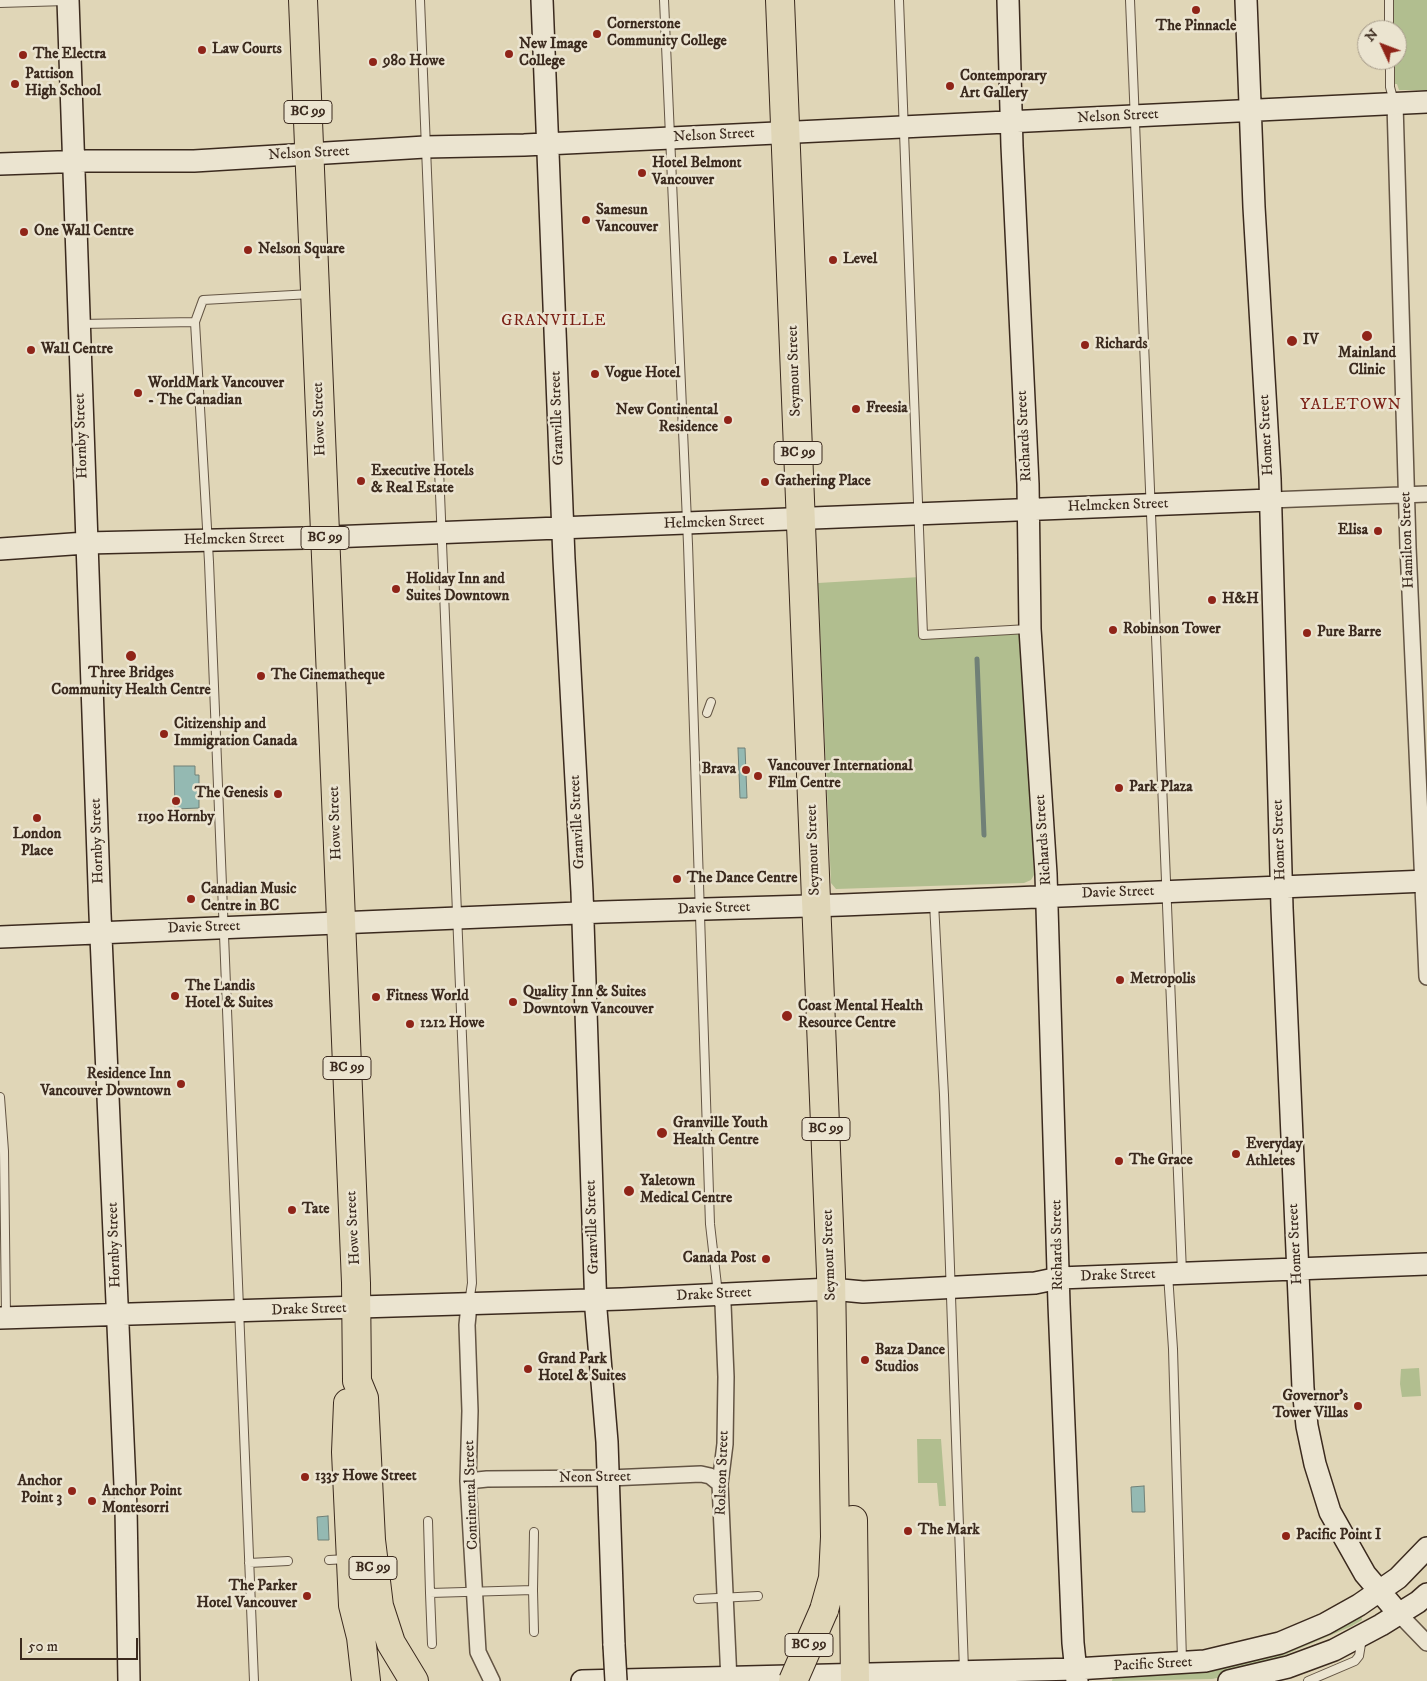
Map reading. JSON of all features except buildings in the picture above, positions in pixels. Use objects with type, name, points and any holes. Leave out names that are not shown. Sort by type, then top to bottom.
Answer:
[{"type":"highway","name":"Howe Street","points":[[303,0],[357,1308],[357,1381],[364,1398],[374,1578],[379,1606],[391,1643],[414,1681]]},
{"type":"highway","name":"Seymour Street","points":[[780,0],[831,1289],[835,1538],[832,1578],[824,1610],[793,1681]]},
{"type":"highway","points":[[833,1352],[851,1373],[855,1678]]},
{"type":"highway","points":[[357,1381],[349,1398],[340,1559],[361,1637],[366,1681]]},
{"type":"street","name":"Granville Street","points":[[542,0],[562,528],[583,912],[595,1300],[609,1478],[616,1681]]},
{"type":"street","name":"Richards Street","points":[[1008,0],[1030,629],[1047,896],[1059,1278],[1077,1675]]},
{"type":"street","name":"Homer Street","points":[[1246,0],[1254,207],[1270,500],[1282,886],[1297,1268],[1307,1426],[1314,1464],[1325,1499],[1337,1526],[1361,1568],[1379,1592],[1427,1643]]},
{"type":"street","name":"Hornby Street","points":[[68,1],[101,933],[126,1508],[129,1681]]},
{"type":"street","name":"Nelson Street","points":[[0,164],[194,160],[425,147],[547,144],[1427,102]]},
{"type":"street","name":"Hamilton Street","points":[[1395,104],[1406,495],[1427,977]]},
{"type":"street","name":"Helmcken Street","points":[[0,549],[86,543],[325,537],[801,520],[1427,494]]},
{"type":"street","name":"Davie Street","points":[[0,937],[340,922],[457,919],[583,912],[817,906],[1424,881]]},
{"type":"street","name":"Drake Street","points":[[3,1318],[469,1305],[831,1289],[857,1292],[950,1286],[1035,1284],[1059,1278],[1427,1264]]},
{"type":"street","name":"Rolston Street","points":[[718,1295],[723,1304],[726,1376],[725,1444],[720,1484],[728,1679]]},
{"type":"street","name":"Continental Street","points":[[469,1305],[467,1325],[470,1411],[468,1482],[478,1652],[492,1681]]},
{"type":"street","name":"Neon Street","points":[[468,1482],[487,1479],[609,1478],[701,1474],[710,1476],[720,1484]]},
{"type":"street","name":"Pacific Street","points":[[582,1681],[855,1678],[964,1670],[1077,1675],[1182,1664],[1243,1654],[1280,1643],[1325,1624],[1379,1592],[1398,1578],[1427,1548]]},
{"type":"street","points":[[1229,1681],[1288,1667],[1334,1650],[1363,1636],[1427,1594]]},
{"type":"lane","points":[[420,0],[472,1283],[469,1305]]},
{"type":"lane","points":[[664,0],[687,523],[710,1224],[718,1295]]},
{"type":"lane","points":[[899,0],[923,635],[1030,629]]},
{"type":"lane","points":[[1130,0],[1167,892],[1175,1274],[1173,1359],[1182,1664]]},
{"type":"lane","points":[[1389,0],[1390,20]]},
{"type":"lane","points":[[0,3],[68,1]]},
{"type":"lane","points":[[1390,70],[1390,86],[1395,104]]},
{"type":"lane","points":[[254,1681],[208,540],[195,322],[203,300],[315,293]]},
{"type":"lane","points":[[78,324],[195,322]]},
{"type":"lane","points":[[707,713],[711,702]]},
{"type":"lane","points":[[934,901],[964,1670]]},
{"type":"lane","points":[[0,1097],[4,1151],[3,1318]]},
{"type":"lane","points":[[428,1521],[432,1644]]},
{"type":"lane","points":[[534,1532],[534,1632]]},
{"type":"lane","points":[[249,1563],[288,1561]]},
{"type":"lane","points":[[430,1593],[533,1590]]},
{"type":"lane","points":[[698,1599],[758,1596]]},
{"type":"lane","points":[[1308,1681],[1355,1661],[1359,1656],[1363,1636]]},
{"type":"green space","points":[[1389,0],[1427,0],[1427,90],[1399,90],[1397,84],[1390,84],[1390,70],[1407,70],[1407,20],[1389,20]]},
{"type":"green space","points":[[920,577],[923,635],[1023,629],[1034,875],[1031,880],[1024,883],[836,889],[831,883],[818,583]]},
{"type":"green space","points":[[1419,1368],[1421,1396],[1402,1397],[1400,1384],[1401,1369]]},
{"type":"green space","points":[[917,1439],[941,1439],[946,1506],[939,1506],[937,1483],[918,1483]]},
{"type":"green space","points":[[1361,1614],[1362,1620],[1352,1626],[1245,1672],[1212,1679],[1112,1681],[1113,1677],[1220,1667],[1262,1658],[1284,1651]]},
{"type":"water","points":[[738,748],[745,748],[747,798],[740,798]]},
{"type":"water","points":[[174,766],[195,766],[195,775],[199,775],[199,808],[175,809]]},
{"type":"water","points":[[1144,1486],[1145,1512],[1132,1512],[1131,1487]]},
{"type":"water","points":[[328,1516],[329,1540],[318,1540],[317,1517]]},
{"type":"waterway","points":[[977,659],[984,835]]},
{"type":"place","name":"The Pinnacle","points":[[1196,10]]},
{"type":"place","name":"Cornerstone Community College","points":[[597,34]]},
{"type":"place","name":"Law Courts","points":[[202,50]]},
{"type":"place","name":"New Image College","points":[[509,54]]},
{"type":"place","name":"The Electra","points":[[23,55]]},
{"type":"place","name":"980 Howe","points":[[373,62]]},
{"type":"place","name":"Pattison High School","points":[[15,84]]},
{"type":"place","name":"Contemporary Art Gallery","points":[[950,86]]},
{"type":"place","name":"Hotel Belmont Vancouver","points":[[642,173]]},
{"type":"place","name":"Samesun Vancouver","points":[[586,220]]},
{"type":"place","name":"One Wall Centre","points":[[24,232]]},
{"type":"place","name":"Nelson Square","points":[[248,250]]},
{"type":"place","name":"Level","points":[[833,260]]},
{"type":"place","name":"Mainland Clinic","points":[[1367,336]]},
{"type":"place","name":"IV","points":[[1292,341]]},
{"type":"place","name":"Richards","points":[[1085,345]]},
{"type":"place","name":"Wall Centre","points":[[31,350]]},
{"type":"place","name":"Vogue Hotel","points":[[595,374]]},
{"type":"place","name":"WorldMark Vancouver - The Canadian","points":[[138,393]]},
{"type":"place","name":"Freesia","points":[[856,409]]},
{"type":"place","name":"New Continental Residence","points":[[728,420]]},
{"type":"place","name":"Executive Hotels & Real Estate","points":[[361,481]]},
{"type":"place","name":"Gathering Place","points":[[765,482]]},
{"type":"place","name":"Elisa","points":[[1378,531]]},
{"type":"place","name":"Holiday Inn and Suites Downtown","points":[[396,589]]},
{"type":"place","name":"H&H","points":[[1212,600]]},
{"type":"place","name":"Robinson Tower","points":[[1113,630]]},
{"type":"place","name":"Pure Barre","points":[[1307,633]]},
{"type":"place","name":"Three Bridges Community Health Centre","points":[[131,656]]},
{"type":"place","name":"The Cinematheque","points":[[261,676]]},
{"type":"place","name":"Citizenship and Immigration Canada","points":[[164,734]]},
{"type":"place","name":"Brava","points":[[746,770]]},
{"type":"place","name":"Vancouver International Film Centre","points":[[758,776]]},
{"type":"place","name":"Park Plaza","points":[[1119,788]]},
{"type":"place","name":"The Genesis","points":[[278,794]]},
{"type":"place","name":"1190 Hornby","points":[[176,801]]},
{"type":"place","name":"London Place","points":[[37,818]]},
{"type":"place","name":"The Dance Centre","points":[[677,879]]},
{"type":"place","name":"Canadian Music Centre in BC","points":[[191,899]]},
{"type":"place","name":"Metropolis","points":[[1120,980]]},
{"type":"place","name":"The Landis Hotel & Suites","points":[[175,996]]},
{"type":"place","name":"Fitness World","points":[[376,997]]},
{"type":"place","name":"Quality Inn & Suites Downtown Vancouver","points":[[513,1002]]},
{"type":"place","name":"Coast Mental Health Resource Centre","points":[[787,1016]]},
{"type":"place","name":"1212 Howe","points":[[410,1024]]},
{"type":"place","name":"Residence Inn Vancouver Downtown","points":[[181,1084]]},
{"type":"place","name":"Granville Youth Health Centre","points":[[662,1133]]},
{"type":"place","name":"Everyday Athletes","points":[[1236,1154]]},
{"type":"place","name":"The Grace","points":[[1119,1161]]},
{"type":"place","name":"Yaletown Medical Centre","points":[[629,1191]]},
{"type":"place","name":"Tate","points":[[292,1210]]},
{"type":"place","name":"Canada Post","points":[[766,1259]]},
{"type":"place","name":"Baza Dance Studios","points":[[865,1360]]},
{"type":"place","name":"Grand Park Hotel & Suites","points":[[528,1369]]},
{"type":"place","name":"Governor's Tower Villas","points":[[1358,1406]]},
{"type":"place","name":"1335 Howe Street","points":[[305,1477]]},
{"type":"place","name":"Anchor Point 3","points":[[72,1491]]},
{"type":"place","name":"Anchor Point Montesorri","points":[[92,1501]]},
{"type":"place","name":"The Mark","points":[[908,1531]]},
{"type":"place","name":"Pacific Point I","points":[[1286,1536]]},
{"type":"place","name":"The Parker Hotel Vancouver","points":[[307,1596]]},
{"type":"district","name":"GRANVILLE","points":[[554,322]]},
{"type":"district","name":"YALETOWN","points":[[1351,406]]}]
